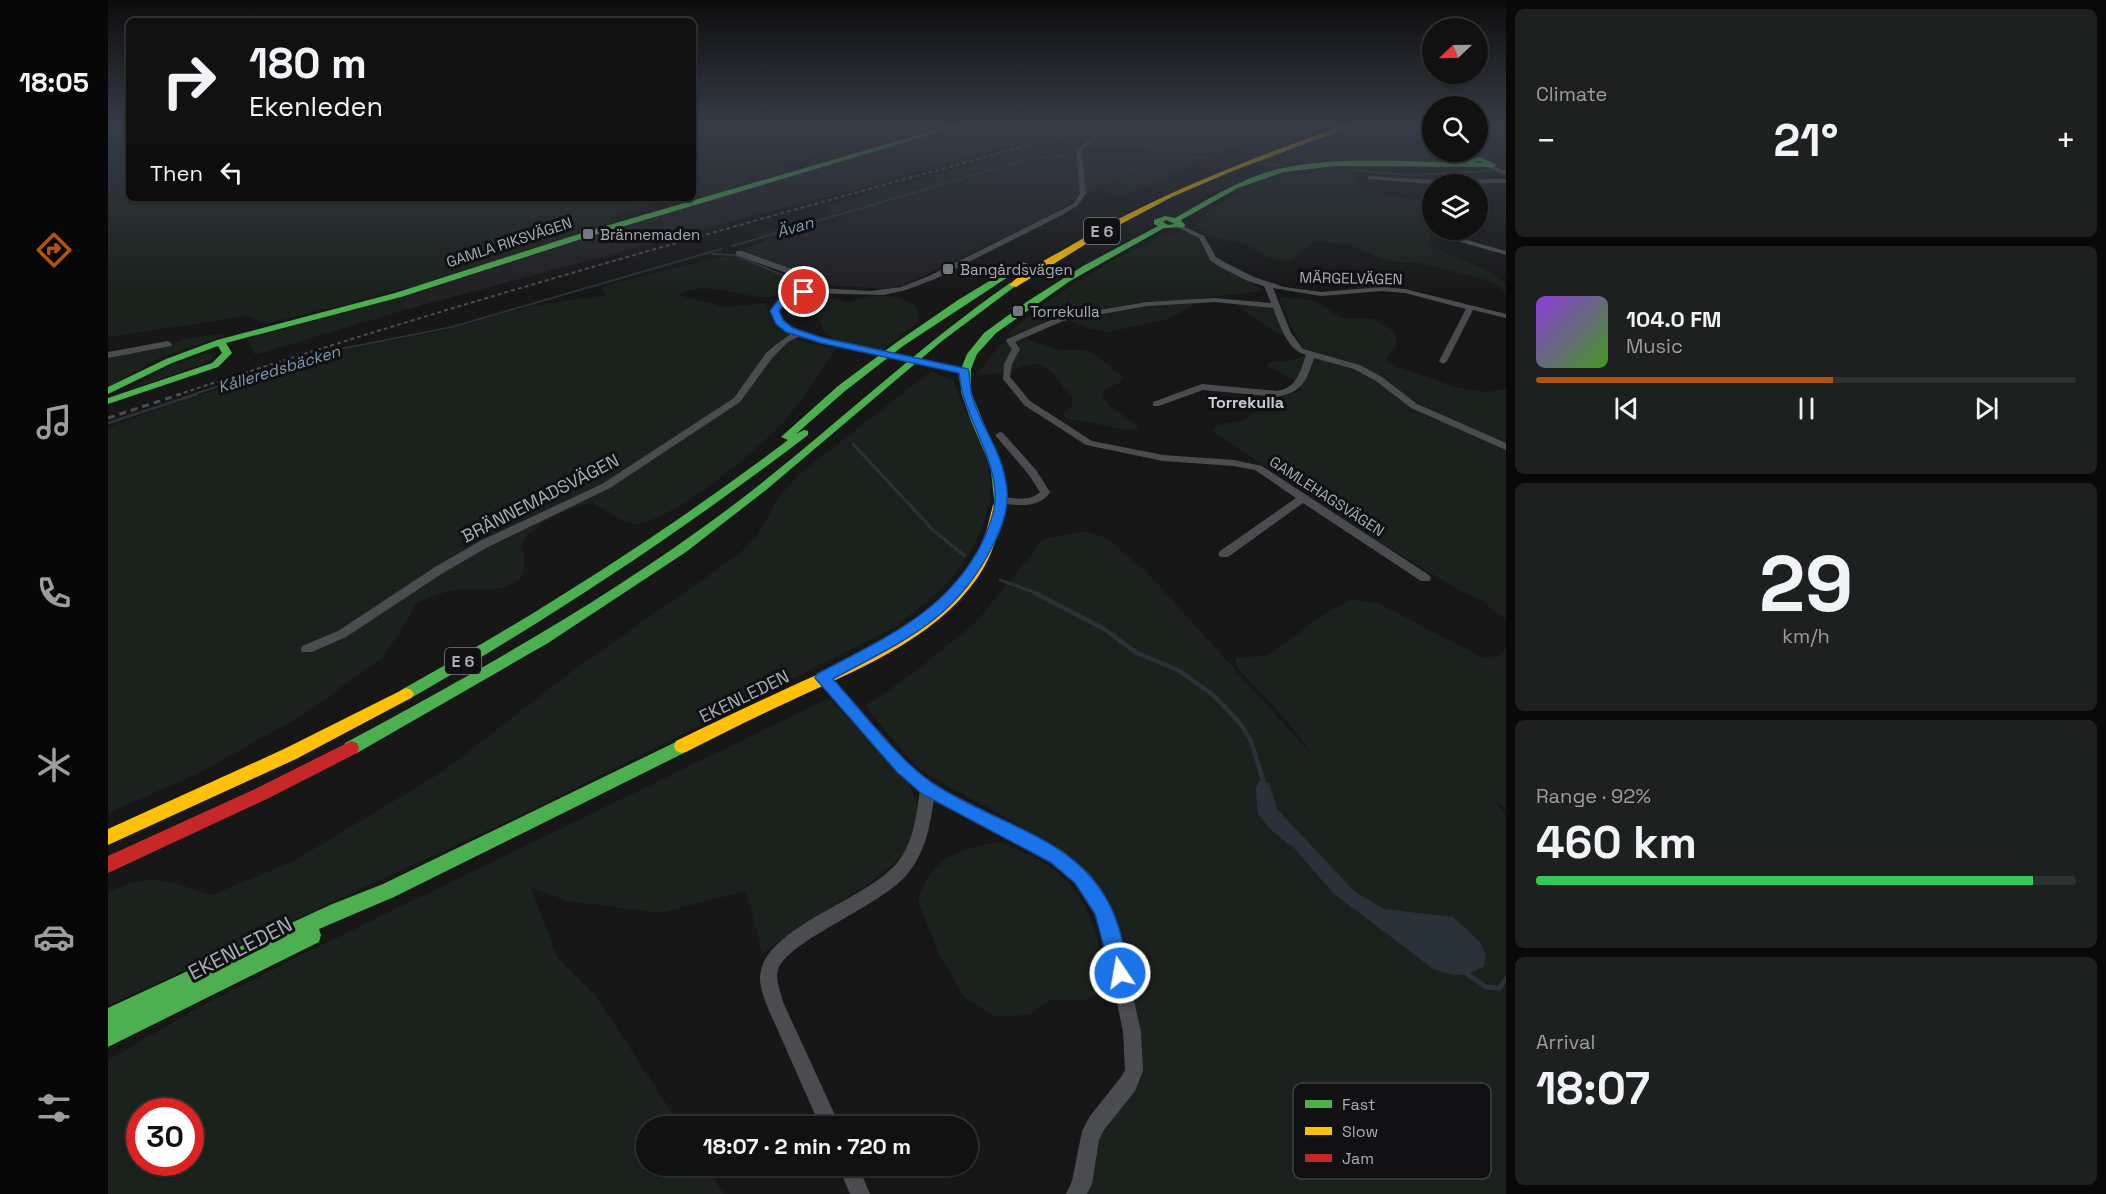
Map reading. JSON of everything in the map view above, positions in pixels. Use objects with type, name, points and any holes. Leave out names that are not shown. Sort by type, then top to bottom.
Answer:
[{"type":"main road","name":"GAMLA RIKSVÄGEN","points":[[108,392],[143,372],[220,342],[398,295],[588,234],[770,181]]},
{"type":"main road","name":"E 6","points":[[108,837],[247,774],[440,674],[588,587],[727,494],[788,434],[892,349],[979,289],[1084,229],[1182,181]]},
{"type":"main road","name":"E 6","points":[[108,865],[357,745],[481,677],[604,601],[700,536],[934,343],[979,310],[1063,254],[1158,202],[1205,181]]},
{"type":"main road","points":[[964,371],[969,358],[982,340],[1031,301],[1250,181]]},
{"type":"main road","points":[[108,401],[214,365],[227,353],[220,342]]},
{"type":"main road","name":"EKENLEDEN","points":[[108,1018],[337,911],[388,891],[823,678],[915,628],[958,591],[972,575],[991,538],[1001,500],[997,465],[966,395],[964,371]]},
{"type":"main road","name":"EKENLEDEN","points":[[108,1037],[340,921],[388,891]]},
{"type":"street","points":[[964,371],[933,366],[797,334],[783,326],[775,311],[788,298],[816,290],[867,293],[902,290],[1075,205],[1083,195],[1082,181]]},
{"type":"street","points":[[1413,181],[1506,181]]},
{"type":"street","name":"MÄRGELVÄGEN","points":[[1173,224],[1202,237],[1213,258],[1268,285],[1321,294],[1395,290],[1506,316]]},
{"type":"street","points":[[1460,240],[1506,253]]},
{"type":"street","points":[[739,253],[803,276],[811,281],[816,290]]},
{"type":"street","points":[[1268,285],[1293,344],[1310,356],[1357,367],[1379,379],[1414,406],[1506,447]]},
{"type":"street","name":"GAMLEHAGSVÄGEN","points":[[1277,306],[1215,300],[1160,302],[1061,319],[1010,341],[1016,349],[1008,364],[1006,377],[1027,403],[1089,443],[1163,458],[1248,465],[1268,474],[1425,578]]},
{"type":"street","points":[[1443,361],[1471,307]]},
{"type":"street","name":"BRÄNNEMADSVÄGEN","points":[[307,649],[342,634],[439,570],[484,544],[587,497],[634,469],[737,400],[750,387],[774,347],[797,334]]},
{"type":"street","points":[[108,355],[168,344]]},
{"type":"street","points":[[1156,404],[1202,387],[1285,393],[1294,390],[1303,381],[1310,356]]},
{"type":"street","points":[[1000,435],[1017,457],[1041,480],[1045,492],[1042,497],[1029,502],[1001,500]]},
{"type":"street","points":[[1224,554],[1304,497]]},
{"type":"street","points":[[823,678],[903,767],[928,789],[1057,856],[1070,866],[1092,891],[1111,933],[1132,1032],[1134,1071],[1128,1084],[1097,1123],[1089,1138],[1082,1184],[1076,1194]]},
{"type":"street","points":[[825,1116],[775,1004],[769,981],[770,966],[787,945],[884,886],[903,868],[920,839],[928,789]]},
{"type":"street","points":[[852,1176],[860,1194]]},
{"type":"shaded area","points":[[108,181],[126,181],[126,201],[664,201],[616,214],[618,220],[462,273],[360,301],[265,324],[249,316],[108,337]]},
{"type":"shaded area","points":[[696,181],[761,181],[696,200]]},
{"type":"shaded area","points":[[776,181],[884,181],[408,309],[397,298]]},
{"type":"shaded area","points":[[915,181],[966,181],[767,242],[753,235],[826,213],[828,205]]},
{"type":"shaded area","points":[[965,181],[1117,181],[1077,198],[1049,216],[904,285],[886,289],[822,285],[800,272],[739,250]]},
{"type":"shaded area","points":[[1117,181],[1156,181],[1117,198],[1101,188]]},
{"type":"shaded area","points":[[1266,181],[1357,181],[1361,186],[1379,194],[1422,200],[1422,240],[1429,240],[1427,245],[1480,267],[1506,283],[1506,296],[1501,287],[1486,280],[1420,263],[1390,262],[1349,245],[1314,241],[1292,260],[1281,261],[1266,257],[1245,244],[1208,236],[1200,229],[1199,222],[1203,214]]},
{"type":"shaded area","points":[[1181,231],[1197,236],[1207,257],[1262,289],[1258,292],[1199,298],[1188,309],[1167,319],[1109,332],[1091,329],[1055,315],[1026,332],[1008,335],[1041,306],[1089,274],[1140,247]]},
{"type":"shaded area","points":[[720,257],[736,257],[798,280],[801,285],[785,294],[769,297],[754,297],[709,288],[694,289],[678,295],[725,307],[764,303],[776,326],[793,338],[837,348],[799,402],[775,431],[735,466],[686,502],[643,523],[628,523],[592,503],[553,517],[535,528],[521,543],[525,564],[520,578],[514,583],[497,589],[455,590],[416,603],[401,631],[382,658],[303,715],[199,773],[108,813],[108,427],[310,357],[447,330],[531,306],[607,295],[602,289],[608,285]]},
{"type":"shaded area","points":[[1381,273],[1404,278],[1398,288],[1358,288],[1338,276],[1372,285]]},
{"type":"shaded area","points":[[833,294],[831,297],[848,303],[874,296],[901,299],[917,307],[919,321],[882,351],[834,339],[825,332],[807,298]]},
{"type":"shaded area","points":[[397,298],[408,309],[255,355],[248,339]]},
{"type":"shaded area","points":[[1280,298],[1316,301],[1341,318],[1374,319],[1395,332],[1397,345],[1386,358],[1397,367],[1458,388],[1487,392],[1506,389],[1506,619],[1484,602],[1455,588],[1378,541],[1212,431],[1217,425],[1245,420],[1265,402],[1302,390],[1296,381],[1267,366],[1269,362],[1295,360],[1308,355],[1293,331],[1280,301]]},
{"type":"shaded area","points":[[1235,304],[1274,309],[1283,334],[1279,335]]},
{"type":"shaded area","points":[[231,333],[158,359],[108,387],[108,358],[169,346],[186,338]]},
{"type":"shaded area","points":[[1026,339],[1060,350],[1085,350],[1097,356],[1122,376],[1123,381],[1104,390],[1102,396],[1110,406],[1140,427],[1131,431],[1065,418],[1063,414],[1072,406],[1073,399],[1053,373],[1043,366],[1031,364],[997,374],[977,374],[1000,345]]},
{"type":"shaded area","points":[[207,353],[212,355],[211,359],[198,366],[125,391],[172,365]]},
{"type":"shaded area","points":[[931,371],[954,381],[986,457],[991,482],[990,493],[984,521],[969,555],[936,594],[894,628],[534,809],[108,1006],[108,892],[124,885],[160,880],[211,895],[292,862],[442,772],[576,668],[739,554],[759,533],[779,497],[798,475]]},
{"type":"shaded area","points":[[1084,531],[1106,538],[1145,570],[1312,755],[1289,723],[1242,673],[1236,664],[1236,658],[1268,655],[1326,613],[1351,599],[1377,603],[1484,658],[1499,655],[1506,647],[1506,809],[1493,798],[1506,815],[1506,1194],[1085,1194],[1095,1139],[1135,1088],[1141,1068],[1122,953],[1066,857],[1038,836],[918,769],[865,706],[911,675],[977,621],[1044,539]]},
{"type":"shaded area","points":[[829,698],[905,777],[916,800],[918,820],[913,838],[903,854],[889,868],[762,954],[746,891],[660,913],[568,901],[531,888],[558,959],[597,998],[674,1116],[636,1116],[636,1176],[712,1176],[724,1194],[108,1194],[108,1060],[198,1008],[299,956]]},
{"type":"shaded area","points":[[1259,781],[1269,783],[1277,809],[1355,892],[1384,909],[1453,917],[1480,942],[1486,956],[1484,966],[1471,973],[1458,975],[1432,968],[1333,893],[1295,849],[1270,829],[1258,814],[1256,788]]},
{"type":"shaded area","points":[[997,842],[1025,852],[1047,865],[1078,895],[1096,935],[1108,988],[1085,1000],[1051,1000],[1029,1015],[996,1017],[965,998],[937,950],[918,900],[931,873],[947,858],[969,849]]},
{"type":"waterway","name":"Ävan","points":[[732,246],[955,181]]},
{"type":"waterway","name":"Ävan","points":[[192,395],[316,354],[452,327],[721,249]]},
{"type":"waterway","points":[[712,254],[735,255],[801,283]]},
{"type":"waterway","name":"Kålleredsbäcken","points":[[108,423],[197,394]]},
{"type":"waterway","points":[[853,444],[934,531],[965,556]]},
{"type":"waterway","points":[[1000,580],[1039,594]]},
{"type":"waterway","points":[[1035,593],[1104,629],[1137,653],[1178,670],[1212,694],[1240,723],[1251,741],[1263,780]]},
{"type":"waterway","points":[[1467,974],[1486,987],[1499,988],[1506,979]]},
{"type":"railway","points":[[177,395],[407,322],[900,181]]},
{"type":"railway","points":[[108,418],[181,394]]},
{"type":"traffic: fast","points":[[108,391],[169,361],[220,342],[398,295],[588,234],[770,181]]},
{"type":"traffic: fast","points":[[1176,220],[1236,187],[1253,181]]},
{"type":"traffic: fast","points":[[1165,218],[1176,220],[1181,225],[1167,227],[1157,222],[1165,218]]},
{"type":"traffic: fast","points":[[999,505],[997,471],[970,408],[966,392],[966,369],[969,359],[983,339],[992,331],[1049,291],[1163,226]]},
{"type":"traffic: fast","points":[[786,437],[900,344],[961,302],[1024,264]]},
{"type":"traffic: fast","points":[[351,748],[543,639],[682,549],[762,488],[939,339],[1013,285]]},
{"type":"traffic: fast","points":[[108,401],[215,365],[227,353],[220,342]]},
{"type":"traffic: fast","points":[[406,694],[510,635],[610,571],[708,504],[804,433]]},
{"type":"traffic: fast","points":[[108,1018],[337,911],[388,891],[682,746]]},
{"type":"traffic: fast","points":[[108,1037],[312,935]]},
{"type":"traffic: slow","points":[[1013,285],[1101,231],[1203,181]]},
{"type":"traffic: slow","points":[[682,746],[848,667],[917,627],[948,602],[973,574],[991,542],[999,505]]},
{"type":"traffic: slow","points":[[108,837],[290,754],[406,694]]},
{"type":"traffic: jam","points":[[108,865],[261,794],[351,748]]},
{"type":"place","name":"Brännemaden","points":[[588,234]]},
{"type":"place","name":"Bangårdsvägen","points":[[948,269]]},
{"type":"place","name":"Torrekulla","points":[[1018,311]]},
{"type":"district","name":"Torrekulla","points":[[1246,402]]},
{"type":"route","points":[[804,292],[782,302],[775,311],[779,322],[797,334],[933,366],[964,371],[966,395],[994,454],[1001,492],[998,519],[991,538],[972,575],[958,591],[940,609],[915,628],[882,648],[823,678],[909,774],[928,789],[1057,856],[1082,877],[1102,909],[1111,933],[1120,973]]}]
